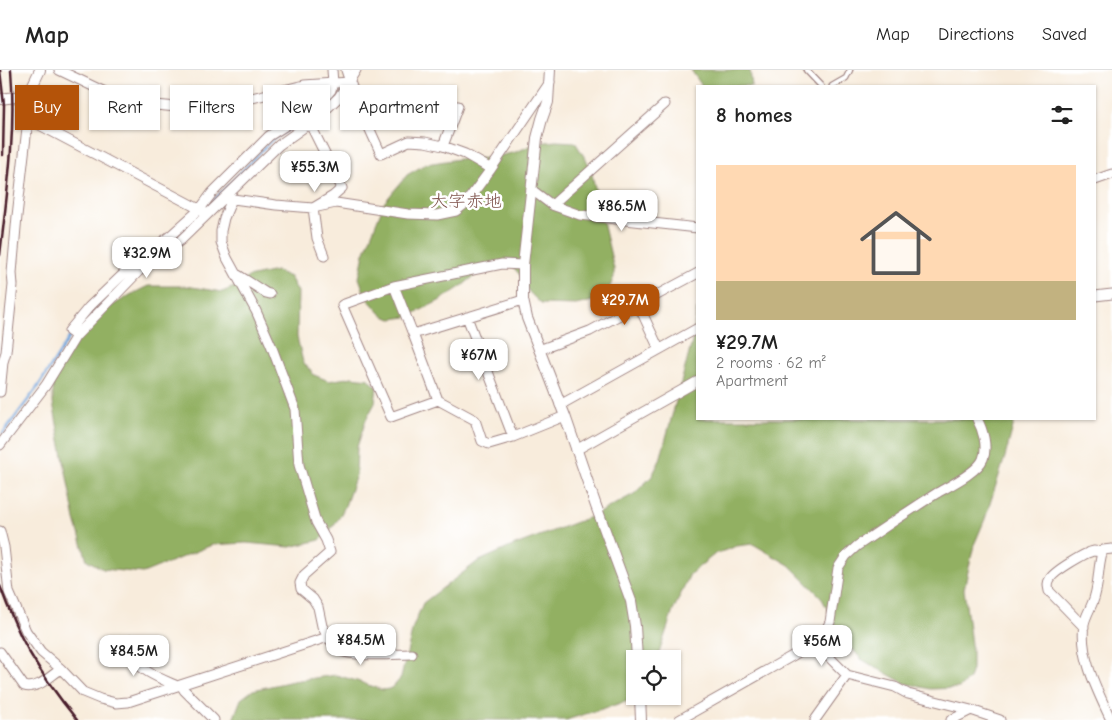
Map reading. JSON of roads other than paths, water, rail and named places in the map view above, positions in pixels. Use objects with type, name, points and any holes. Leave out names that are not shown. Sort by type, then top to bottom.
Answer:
[{"type":"street","points":[[33,85],[40,70]]},
{"type":"street","points":[[59,70],[105,92],[129,100],[145,104],[187,108],[220,106],[304,85],[350,82]]},
{"type":"street","points":[[0,445],[46,385],[73,334],[139,271],[181,240],[204,211],[212,193],[269,136],[310,110],[331,90],[333,83],[332,70]]},
{"type":"street","points":[[346,70],[351,85]]},
{"type":"street","points":[[330,107],[339,98],[356,70]]},
{"type":"street","points":[[550,70],[548,102],[537,138],[523,266],[523,300],[527,318],[565,416],[631,602],[636,626],[637,650]]},
{"type":"street","points":[[204,211],[228,198],[313,208],[336,203],[408,214],[437,214],[456,211],[465,204],[491,169],[550,82]]},
{"type":"street","points":[[0,99],[15,97]]},
{"type":"street","points":[[552,205],[665,104]]},
{"type":"street","points":[[0,392],[13,285],[12,274],[27,130]]},
{"type":"street","points":[[49,130],[204,211]]},
{"type":"street","points":[[301,130],[279,145],[239,182],[228,198],[221,231],[221,242],[226,258],[256,311],[295,409],[299,465],[316,522],[330,552],[304,575],[300,583],[301,589],[314,599],[318,607],[322,626],[338,649],[361,654],[412,654]]},
{"type":"street","points":[[313,130],[342,188],[313,208]]},
{"type":"street","points":[[370,130],[381,154],[409,141],[425,142],[465,154],[491,169]]},
{"type":"street","points":[[443,146],[449,130]]},
{"type":"street","points":[[1096,180],[1112,174]]},
{"type":"street","points":[[532,190],[552,205],[580,215],[696,228]]},
{"type":"street","points":[[313,208],[317,238],[324,256]]},
{"type":"street","points":[[438,400],[392,417],[342,305],[394,286],[502,264],[523,266]]},
{"type":"street","points":[[235,274],[270,294]]},
{"type":"street","points":[[539,350],[590,331],[696,274]]},
{"type":"street","points":[[394,286],[438,400],[475,420],[482,441],[489,444],[513,437],[565,416]]},
{"type":"street","points":[[1096,296],[1112,294]]},
{"type":"street","points":[[413,334],[523,300]]},
{"type":"street","points":[[639,306],[659,349]]},
{"type":"street","points":[[468,317],[513,437]]},
{"type":"street","points":[[560,405],[696,329]]},
{"type":"street","points":[[576,450],[696,382]]},
{"type":"street","points":[[679,720],[794,655],[814,642],[826,630],[830,622],[838,568],[846,556],[882,530],[968,475],[983,460],[985,447],[982,428],[978,420]]},
{"type":"street","points":[[0,531],[4,547],[9,592],[26,632],[41,652],[83,692],[100,699],[116,703],[128,702],[328,637]]},
{"type":"street","points":[[1111,720],[1095,685],[1085,654],[1083,638],[1084,622],[1095,597],[1102,553],[1103,550],[1112,549]]},
{"type":"street","points":[[1084,627],[1049,591],[1049,580],[1053,574],[1076,559],[1093,551],[1102,553]]},
{"type":"street","points":[[131,640],[131,654],[135,662],[143,669],[179,686],[214,720]]},
{"type":"street","points":[[814,642],[847,675],[895,687],[908,694],[971,710],[1000,720]]},
{"type":"street","points":[[0,652],[24,686],[27,687],[38,685],[61,669]]},
{"type":"street","points":[[815,720],[847,675]]},
{"type":"street","points":[[640,705],[641,720]]},
{"type":"street","points":[[951,720],[971,710]]},
{"type":"lane","points":[[806,70],[819,85]]},
{"type":"lane","points":[[834,85],[846,78],[850,70]]},
{"type":"waterway","points":[[333,95],[338,89]]},
{"type":"waterway","points":[[209,205],[272,140],[288,130]]},
{"type":"waterway","points":[[143,262],[179,235],[200,216]]},
{"type":"waterway","points":[[82,322],[126,278]]},
{"type":"waterway","points":[[3,433],[37,388],[71,335]]},
{"type":"railway","points":[[0,70],[4,105],[3,155]]},
{"type":"railway","points":[[0,255],[12,140],[11,70]]},
{"type":"railway","points":[[0,586],[28,650],[51,686],[77,720]]},
{"type":"district","name":"大字赤地","points":[[466,201]]}]
